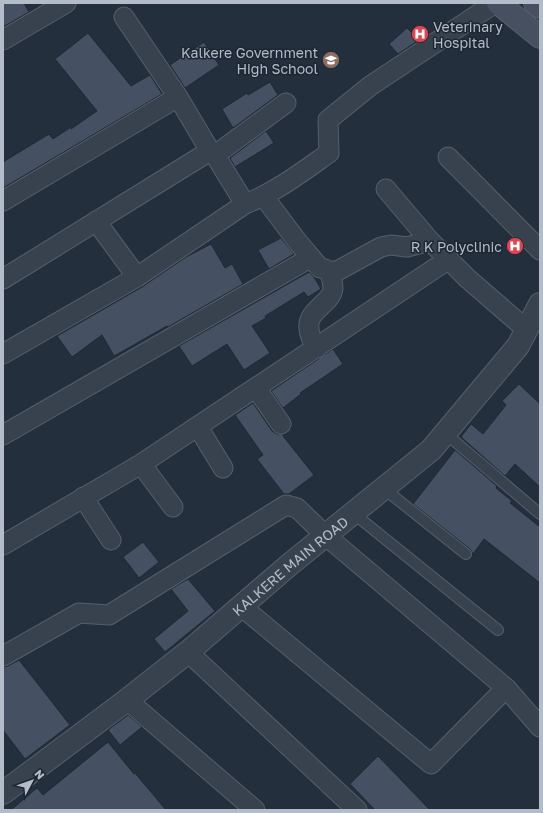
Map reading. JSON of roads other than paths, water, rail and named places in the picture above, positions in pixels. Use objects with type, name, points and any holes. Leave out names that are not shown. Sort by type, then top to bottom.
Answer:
[{"type":"main road","points":[[498,3],[540,37]]},
{"type":"main road","points":[[535,3],[540,7]]},
{"type":"street","points":[[3,40],[66,3]]},
{"type":"street","points":[[3,354],[137,277],[245,204],[264,197],[329,153],[328,120],[370,86],[494,3]]},
{"type":"street","points":[[124,17],[178,97],[245,204]]},
{"type":"street","points":[[3,201],[178,97]]},
{"type":"street","points":[[3,279],[212,153],[286,103]]},
{"type":"street","points":[[448,156],[540,250]]},
{"type":"street","points":[[386,189],[430,241],[467,278],[527,330]]},
{"type":"street","points":[[264,197],[310,258],[320,268],[326,269],[330,272],[339,270],[381,247],[391,245],[407,247],[430,241]]},
{"type":"street","points":[[96,222],[137,277]]},
{"type":"street","points":[[3,435],[310,258]]},
{"type":"street","points":[[3,545],[140,464],[198,427],[449,260]]},
{"type":"street","points":[[316,348],[309,331],[309,321],[315,311],[328,300],[333,289],[330,272]]},
{"type":"street","name":"KALKERE MAIN ROAD","points":[[3,793],[188,652],[325,535],[430,450],[518,346],[540,304]]},
{"type":"street","points":[[256,388],[281,424]]},
{"type":"street","points":[[198,427],[223,468]]},
{"type":"street","points":[[140,464],[173,507]]},
{"type":"street","points":[[83,497],[111,540]]},
{"type":"street","points":[[3,656],[79,613],[109,615],[286,505],[297,508],[325,535],[506,688],[540,728]]},
{"type":"street","points":[[241,606],[431,764],[506,688]]},
{"type":"street","points":[[188,652],[357,810]]},
{"type":"street","points":[[127,700],[255,810]]},
{"type":"lane","points":[[445,433],[540,514]]},
{"type":"lane","points":[[383,488],[466,554]]},
{"type":"lane","points":[[353,513],[498,630]]},
{"type":"place","name":"Veterinary Hospital","points":[[420,34]]},
{"type":"place","name":"Kalkere Government High School","points":[[331,60]]},
{"type":"place","name":"R K Polyclinic","points":[[515,246]]}]
